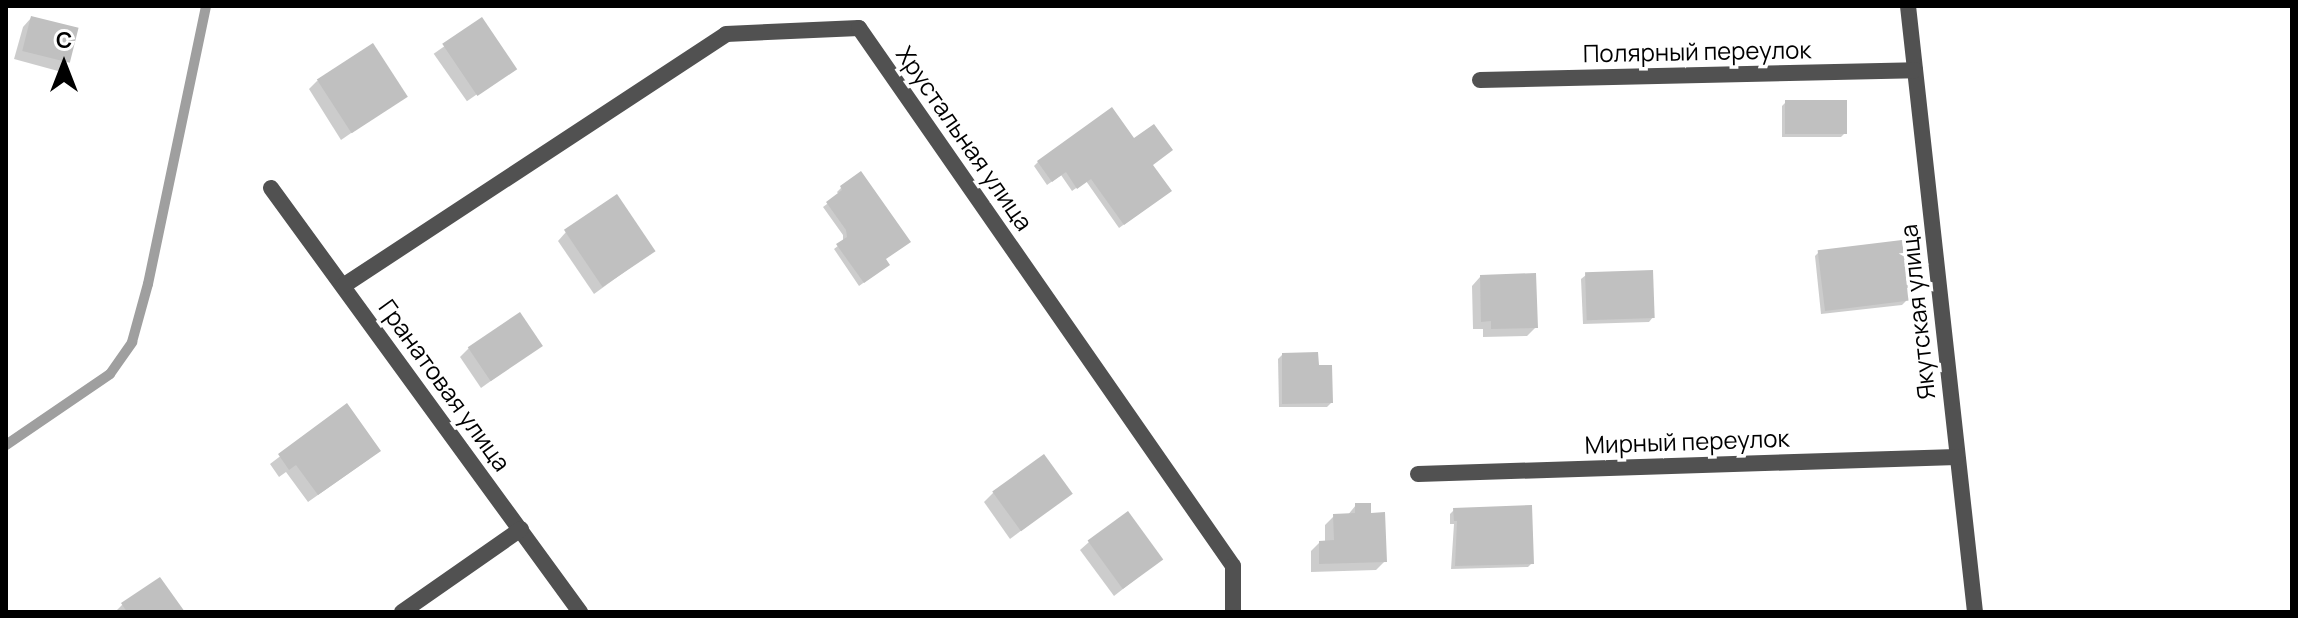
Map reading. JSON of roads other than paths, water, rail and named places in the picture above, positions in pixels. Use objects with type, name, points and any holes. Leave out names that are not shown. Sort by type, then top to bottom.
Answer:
[{"type":"street","name":"Якутская улица","points":[[1908,6],[1975,612]]},
{"type":"street","name":"Хрустальная улица","points":[[343,286],[726,34],[859,28],[1233,566],[1233,612]]},
{"type":"street","name":"Полярный переулок","points":[[1480,80],[1915,70]]},
{"type":"street","name":"Гранатовая улица","points":[[271,188],[580,612]]},
{"type":"street","name":"Мирный переулок","points":[[1418,474],[1957,457]]},
{"type":"street","points":[[402,612],[521,529]]},
{"type":"waterway","points":[[6,445],[110,374],[132,342],[148,284],[206,6]]}]
